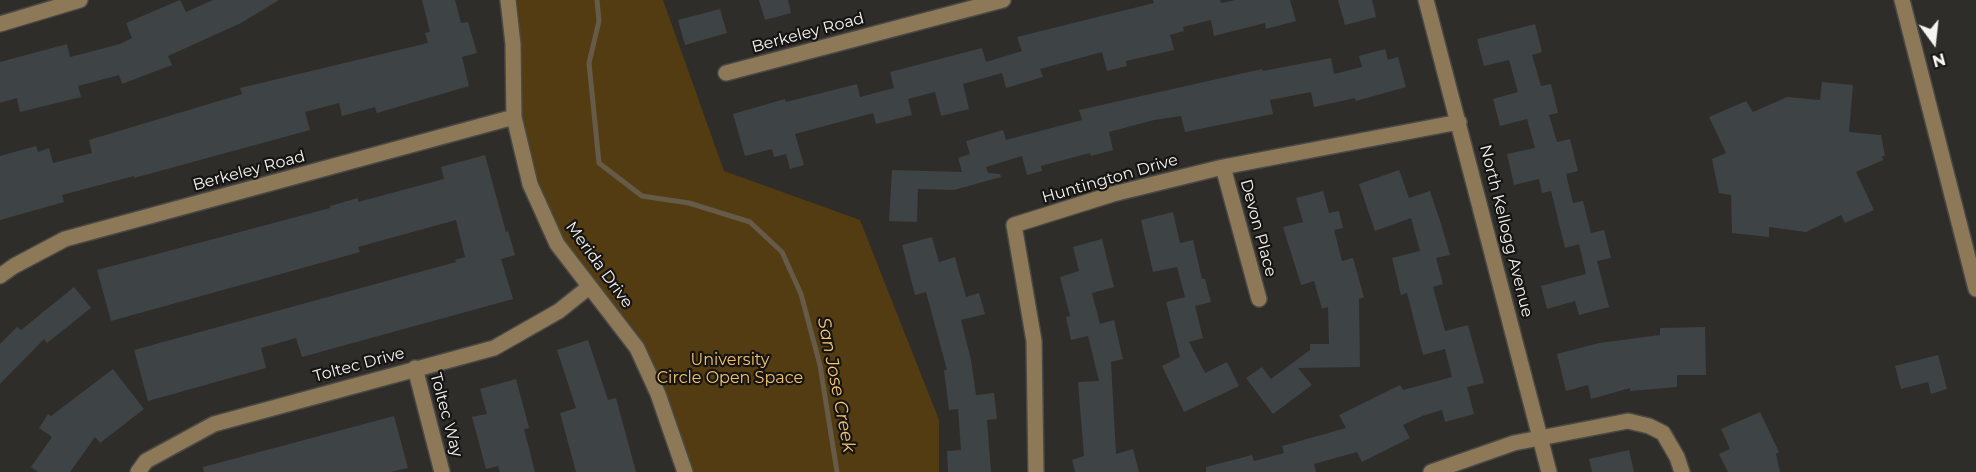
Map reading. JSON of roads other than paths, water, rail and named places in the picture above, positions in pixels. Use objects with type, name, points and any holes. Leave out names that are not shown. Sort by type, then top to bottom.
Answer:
[{"type":"street","points":[[0,24],[80,0]]},
{"type":"street","name":"Merida Drive","points":[[508,0],[513,44],[514,117],[530,184],[557,244],[589,287],[612,312],[637,348],[658,394],[685,472]]},
{"type":"street","name":"Berkeley Road","points":[[726,73],[1003,0]]},
{"type":"street","name":"North Kellogg Avenue","points":[[1426,0],[1549,472]]},
{"type":"street","points":[[1902,0],[1976,289]]},
{"type":"street","name":"Berkeley Road","points":[[0,276],[65,239],[514,117]]},
{"type":"street","name":"Huntington Drive","points":[[1036,472],[1034,341],[1014,225],[1113,194],[1223,166],[1459,122]]},
{"type":"street","name":"Devon Place","points":[[1223,166],[1259,299]]},
{"type":"street","name":"Toltec Drive","points":[[138,472],[146,461],[214,424],[494,348],[559,311],[589,287]]},
{"type":"street","name":"Toltec Way","points":[[415,368],[442,472]]},
{"type":"street","points":[[1431,472],[1480,454],[1540,438],[1628,422],[1649,426],[1663,433],[1677,457],[1682,472]]},
{"type":"waterway","name":"San Jose Creek","points":[[597,0],[599,21],[589,63],[599,163],[642,196],[689,203],[750,222],[782,252],[801,294],[820,365],[837,472]]},
{"type":"park label","name":"University Circle Open Space","points":[[730,369]]}]
